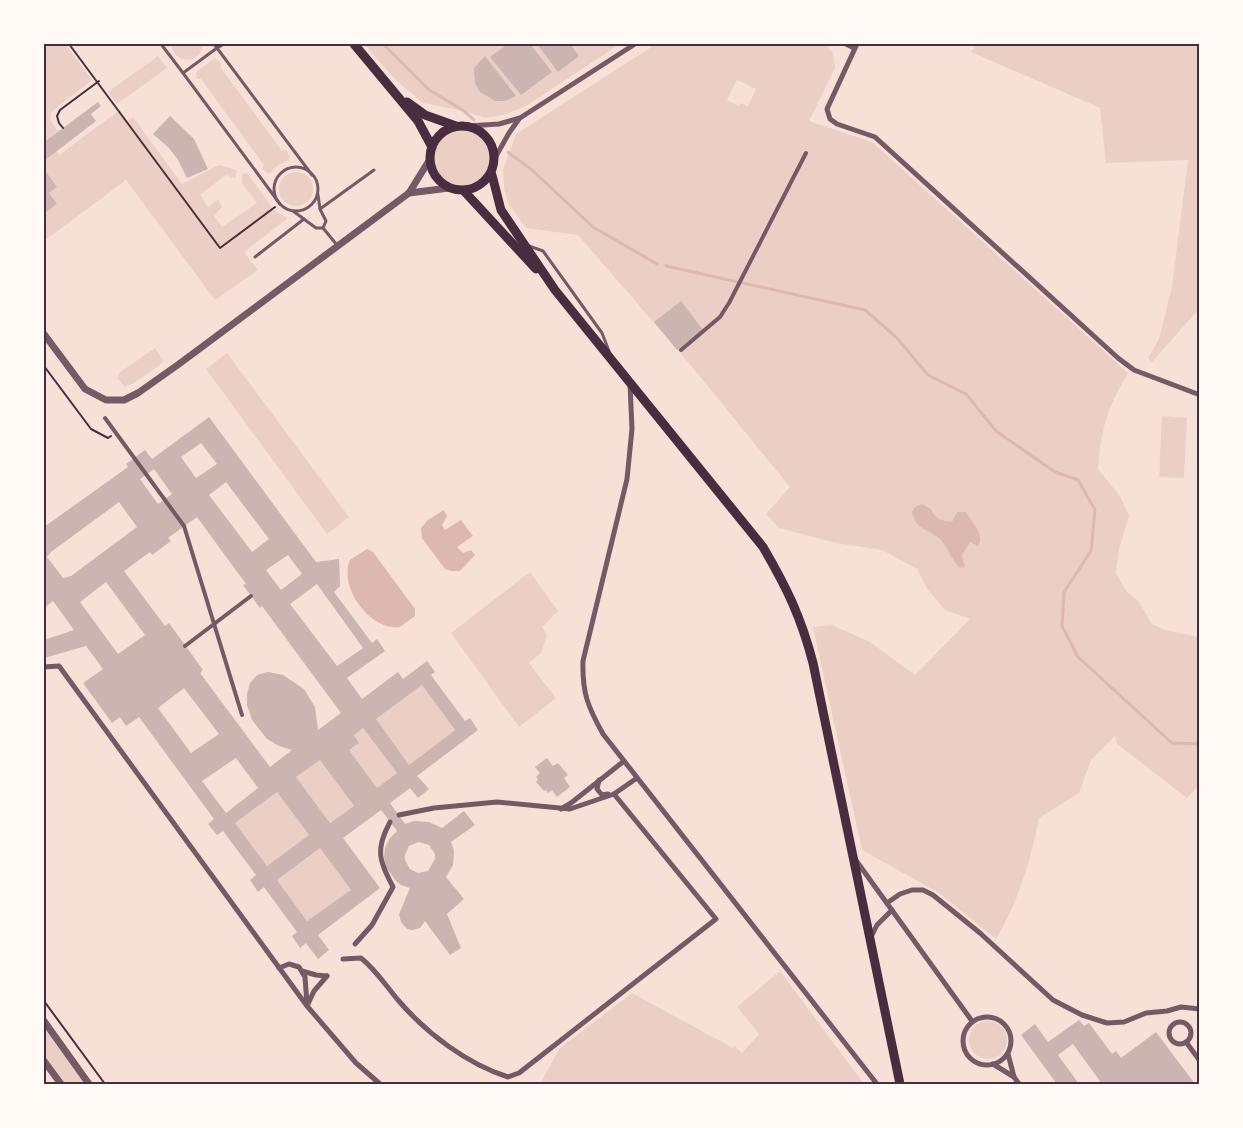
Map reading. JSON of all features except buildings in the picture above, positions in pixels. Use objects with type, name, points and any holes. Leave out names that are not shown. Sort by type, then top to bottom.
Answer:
[{"type":"highway","points":[[354,44],[418,121],[432,147]]},
{"type":"highway","points":[[396,93],[425,115],[456,126],[468,126],[479,130],[488,138],[495,158],[492,175],[501,210],[555,290]]},
{"type":"highway","points":[[456,126],[445,130],[437,137],[432,147],[430,159],[436,177],[449,188],[464,191],[479,186],[492,175]]},
{"type":"highway","points":[[464,191],[555,290],[763,547],[785,585],[803,625],[813,663],[900,1084]]},
{"type":"street","points":[[468,126],[498,124],[520,118],[635,44]]},
{"type":"street","points":[[846,44],[856,46],[827,109],[830,119],[837,124],[875,137],[1134,370],[1200,395]]},
{"type":"street","points":[[495,158],[520,118]]},
{"type":"street","points":[[681,350],[720,317],[745,274],[806,153]]},
{"type":"street","points":[[44,334],[85,389],[106,400],[123,400],[146,387],[410,193],[430,159]]},
{"type":"street","points":[[410,193],[449,188]]},
{"type":"street","points":[[630,383],[632,429],[627,479],[585,650],[582,683],[593,717],[603,734],[637,778],[877,1084]]},
{"type":"street","points":[[105,418],[184,526],[242,715]]},
{"type":"street","points":[[185,646],[251,596]]},
{"type":"street","points":[[44,668],[59,666],[308,1006],[356,1064],[380,1084]]},
{"type":"street","points":[[561,809],[624,760]]},
{"type":"street","points":[[399,815],[445,807],[497,802],[570,809],[614,794],[637,778]]},
{"type":"street","points":[[599,780],[597,789],[603,795],[614,794]]},
{"type":"street","points":[[343,958],[362,958],[367,962],[409,1013],[444,1043],[465,1057],[508,1077],[519,1072],[716,919],[614,794]]},
{"type":"street","points":[[355,944],[372,925],[393,887],[381,863],[380,848],[383,835],[390,822]]},
{"type":"street","points":[[854,857],[972,1021]]},
{"type":"street","points":[[887,903],[900,894],[912,890],[923,890],[933,895],[980,933],[1053,1000],[1082,1015],[1107,1023],[1124,1022],[1146,1013],[1181,1007],[1200,1009]]},
{"type":"street","points":[[870,938],[876,926],[892,910]]},
{"type":"street","points":[[279,968],[289,964],[299,967],[305,977],[308,1006]]},
{"type":"street","points":[[302,971],[327,976],[314,991],[308,1006]]},
{"type":"street","points":[[1167,1011],[1174,1024]]},
{"type":"street","points":[[1008,1054],[993,1064],[981,1064],[971,1059],[962,1042],[965,1030],[972,1021],[981,1017],[999,1019],[1010,1033],[1008,1054],[1014,1077],[1019,1084]]},
{"type":"street","points":[[44,1021],[89,1084]]},
{"type":"street","points":[[1183,1023],[1188,1027],[1190,1033],[1186,1042],[1175,1043],[1170,1037],[1169,1030],[1174,1024],[1183,1023]]},
{"type":"street","points":[[1186,1042],[1200,1061]]},
{"type":"street","points":[[44,1061],[61,1084]]},
{"type":"street","points":[[993,1064],[1014,1077]]},
{"type":"lane","points":[[161,44],[280,204],[316,228],[323,228],[339,247]]},
{"type":"lane","points":[[214,44],[312,175],[318,187],[320,209],[326,220],[323,228]]},
{"type":"lane","points":[[183,73],[224,44]]},
{"type":"lane","points":[[280,204],[274,188],[280,175],[292,168],[300,168],[312,175]]},
{"type":"lane","points":[[320,209],[374,170]]},
{"type":"lane","points":[[292,211],[306,209],[318,193]]},
{"type":"lane","points":[[255,257],[304,219]]},
{"type":"lane","points":[[524,243],[543,251],[602,333],[614,363]]},
{"type":"path","points":[[69,44],[220,248],[280,204]]},
{"type":"path","points":[[63,128],[57,116],[60,110],[98,82]]},
{"type":"path","points":[[44,366],[91,429],[108,438],[116,432]]},
{"type":"path","points":[[44,1001],[105,1084]]},
{"type":"shaded area","points":[[44,44],[65,44],[92,80],[51,112],[50,120],[58,131],[44,142]]},
{"type":"shaded area","points":[[171,44],[203,44],[198,56],[187,60],[177,56]]},
{"type":"shaded area","points":[[364,44],[620,44],[526,106],[504,115],[485,118],[464,111],[423,103],[396,80]]},
{"type":"shaded area","points":[[656,44],[825,44],[833,53],[835,68],[809,121],[872,142],[1128,373],[1106,419],[1098,469],[1120,496],[1129,516],[1119,549],[1116,573],[1126,591],[1139,602],[1152,624],[1165,630],[1199,637],[1199,785],[1187,798],[1117,744],[1115,736],[1091,760],[1079,793],[1039,818],[1023,880],[996,939],[939,893],[862,850],[813,627],[832,625],[870,642],[915,675],[970,619],[945,610],[928,590],[917,569],[882,550],[836,543],[779,528],[766,514],[790,487],[688,362],[578,235],[526,228],[508,203],[503,170],[516,134]],"holes":[[[737,80],[756,89],[748,106],[741,103],[739,106],[727,100]]]},
{"type":"shaded area","points":[[977,44],[1199,44],[1199,309],[1152,362],[1148,358],[1159,339],[1172,286],[1188,160],[1106,163],[1100,108],[971,52]]},
{"type":"shaded area","points":[[158,56],[167,68],[117,104],[108,92]]},
{"type":"shaded area","points":[[215,58],[221,63],[221,68],[282,151],[286,150],[290,157],[269,174],[262,169],[264,165],[201,79],[197,79],[196,72]]},
{"type":"shaded area","points":[[120,110],[127,121],[133,117],[182,184],[219,165],[237,170],[235,178],[226,175],[200,195],[208,207],[218,199],[222,207],[214,216],[222,227],[257,203],[242,183],[242,174],[247,173],[275,211],[288,218],[244,252],[258,270],[215,300],[126,180],[44,241],[44,214],[57,204],[49,193],[56,187],[44,169],[44,161],[57,151],[59,155]]},
{"type":"shaded area","points":[[457,126],[469,126],[486,135],[493,146],[495,158],[493,170],[486,181],[469,190],[457,190],[445,185],[436,176],[431,164],[431,152],[436,140],[445,131]]},
{"type":"shaded area","points":[[296,172],[308,177],[313,189],[308,201],[296,206],[284,201],[279,189],[284,177]]},
{"type":"shaded area","points":[[155,348],[163,360],[162,363],[125,387],[117,378],[119,373]]},
{"type":"shaded area","points":[[227,353],[349,517],[327,534],[206,369]]},
{"type":"shaded area","points":[[1162,416],[1187,418],[1184,478],[1159,477]]},
{"type":"shaded area","points":[[922,504],[931,509],[937,517],[948,522],[952,522],[957,512],[966,512],[977,528],[980,541],[978,546],[970,542],[962,555],[965,567],[960,568],[941,540],[917,523],[912,512],[915,507]]},
{"type":"shaded area","points":[[444,510],[447,516],[442,525],[445,530],[461,520],[473,536],[457,547],[463,553],[471,550],[475,555],[460,571],[445,569],[422,538],[421,528],[428,520]]},
{"type":"shaded area","points":[[367,549],[373,552],[415,609],[415,616],[400,627],[378,622],[368,615],[353,594],[347,571],[350,560]]},
{"type":"shaded area","points":[[530,572],[558,611],[542,627],[547,635],[541,653],[529,663],[556,698],[519,727],[451,633]]},
{"type":"shaded area","points":[[422,685],[455,730],[409,765],[376,719]]},
{"type":"shaded area","points":[[363,728],[397,773],[377,788],[349,750],[359,743],[354,735]]},
{"type":"shaded area","points":[[320,760],[354,806],[330,823],[296,777]]},
{"type":"shaded area","points":[[277,792],[309,835],[267,866],[235,823]]},
{"type":"shaded area","points":[[320,848],[351,890],[307,921],[277,880]]},
{"type":"shaded area","points":[[780,971],[864,1084],[540,1084],[559,1049],[632,993],[733,1048],[734,1045],[742,1053],[759,1034],[737,1007]]},
{"type":"shaded area","points":[[44,1021],[89,1084],[61,1084],[44,1061]]},
{"type":"shaded area","points":[[988,1021],[1001,1027],[1007,1040],[1001,1053],[988,1059],[975,1053],[969,1040],[975,1027]]},
{"type":"waterway","points":[[383,44],[428,89],[464,111],[474,120]]},
{"type":"waterway","points":[[508,152],[532,170],[593,227],[657,264]]},
{"type":"waterway","points":[[666,266],[865,310],[896,337],[928,375],[966,394],[996,431],[1055,472],[1078,480],[1095,510],[1091,551],[1064,592],[1062,626],[1078,657],[1172,743],[1200,744]]}]
